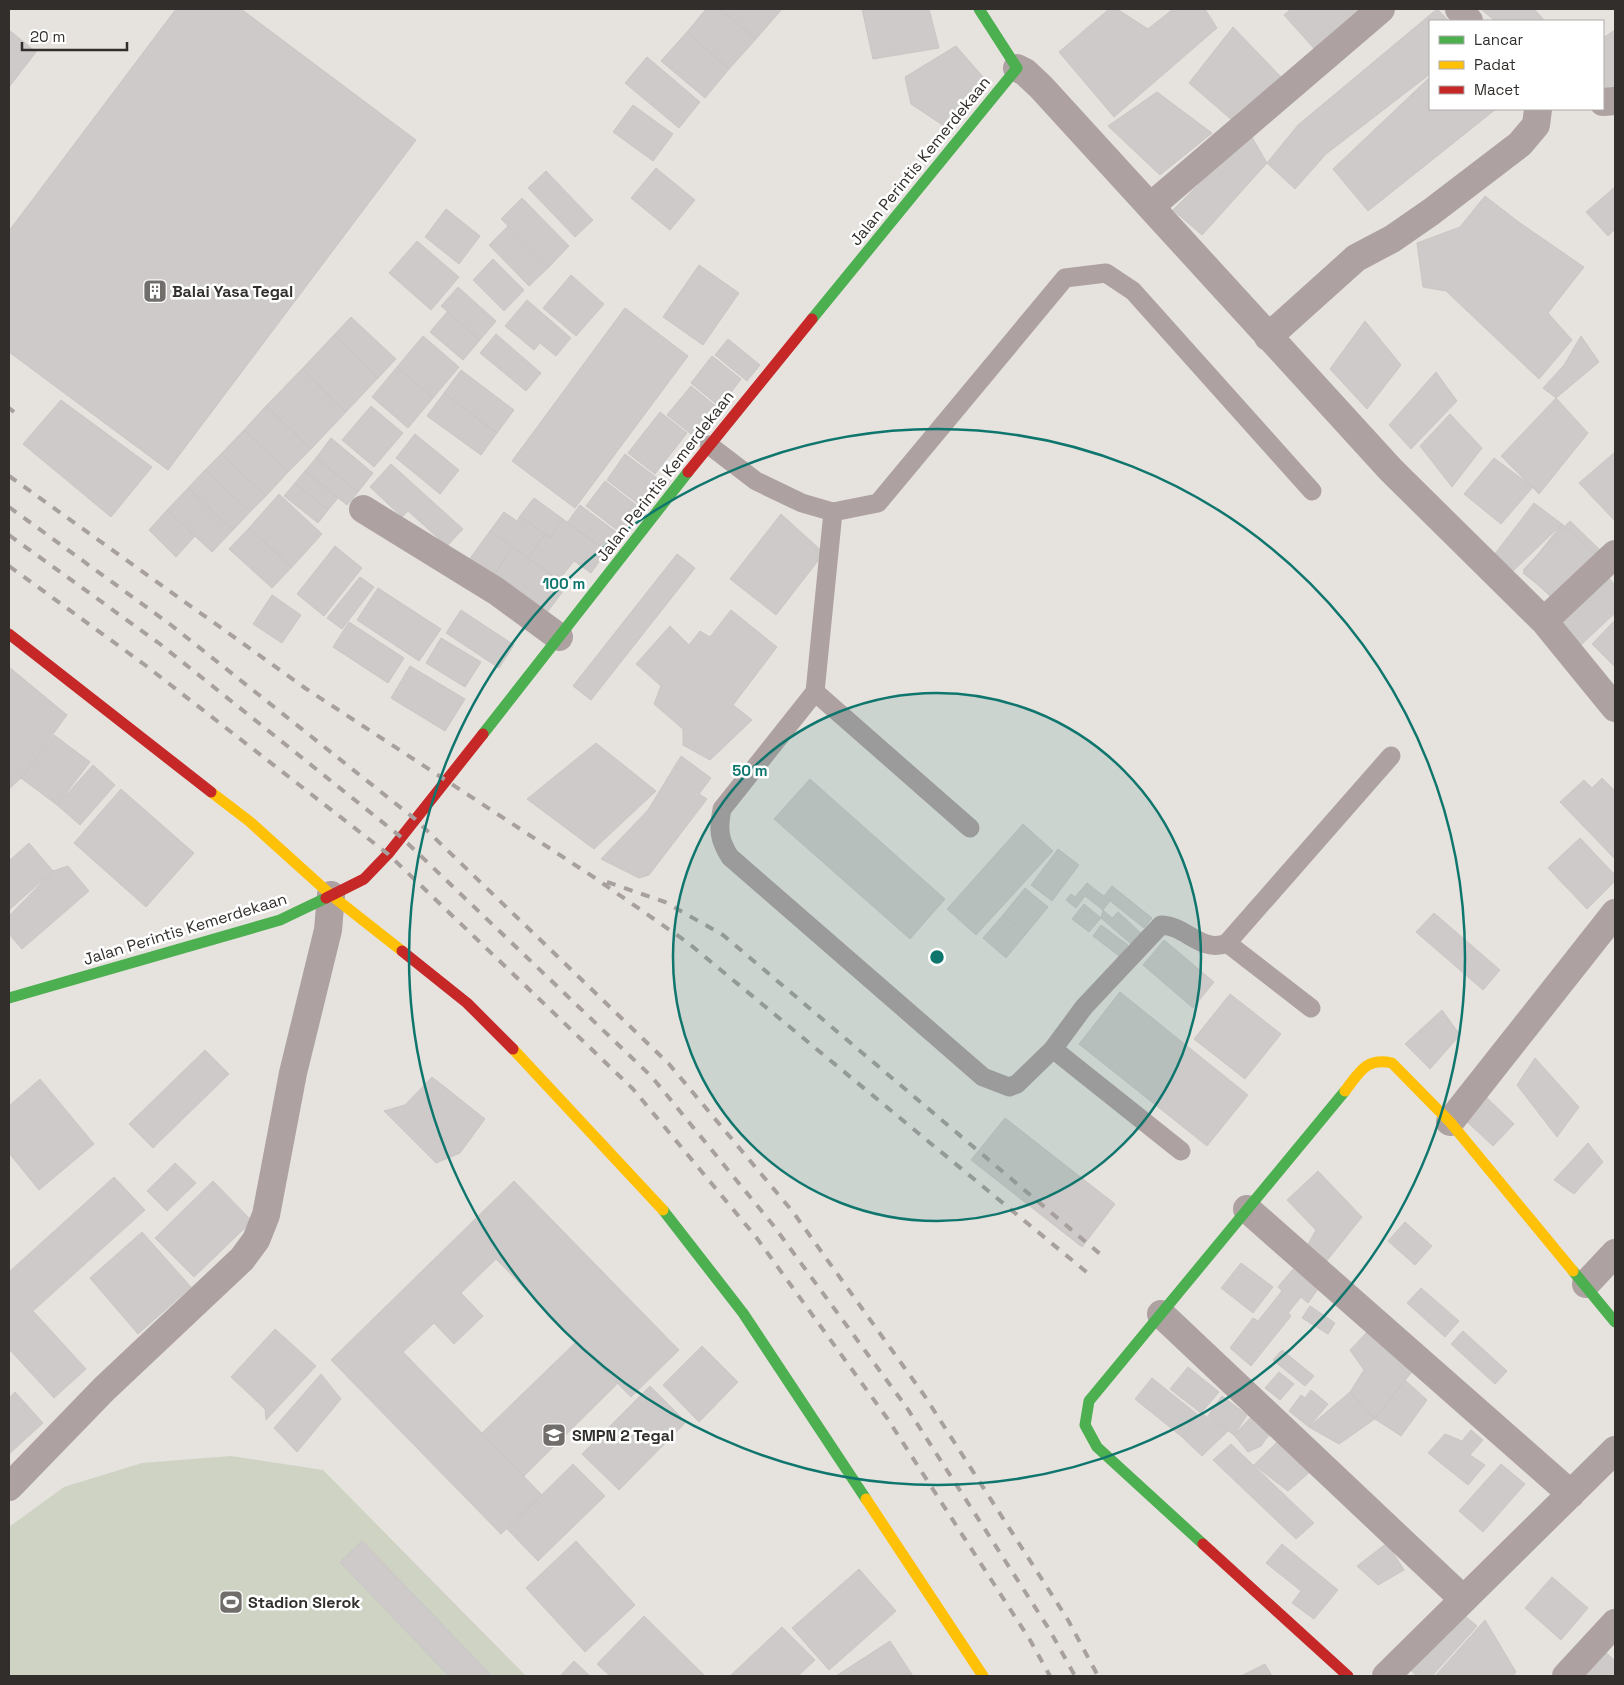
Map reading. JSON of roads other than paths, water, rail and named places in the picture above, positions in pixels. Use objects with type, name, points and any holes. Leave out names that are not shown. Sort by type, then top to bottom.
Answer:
[{"type":"street","points":[[979,9],[1017,68],[1025,72],[1041,87],[1391,470],[1544,621],[1615,708]]},
{"type":"street","points":[[1151,206],[1381,9]]},
{"type":"street","points":[[1459,9],[1468,20]]},
{"type":"street","name":"Jalan Perintis Kemerdekaan","points":[[9,998],[280,920],[364,879],[388,854],[709,445],[1017,68]]},
{"type":"street","points":[[1268,337],[1356,258],[1392,239],[1431,212],[1520,144],[1536,125],[1538,110]]},
{"type":"street","points":[[363,509],[496,591],[559,637]]},
{"type":"street","points":[[1544,621],[1615,554]]},
{"type":"street","points":[[9,634],[249,821],[331,895],[467,1003],[534,1070],[668,1216],[743,1313],[983,1676]]},
{"type":"street","points":[[9,1487],[104,1389],[242,1259],[256,1240],[266,1215],[293,1074],[328,930],[331,895]]},
{"type":"street","points":[[1450,1122],[1615,914]]},
{"type":"street","points":[[1348,1676],[1097,1447],[1085,1425],[1088,1402],[1366,1065],[1380,1060],[1392,1064],[1450,1122],[1586,1284],[1615,1322]]},
{"type":"street","points":[[1247,1209],[1571,1494]]},
{"type":"street","points":[[1586,1284],[1615,1252]]},
{"type":"street","points":[[1161,1314],[1463,1600]]},
{"type":"street","points":[[1386,1676],[1615,1450]]},
{"type":"street","points":[[1566,1676],[1615,1623]]},
{"type":"lane","points":[[709,445],[756,482],[802,503],[833,512],[878,503],[1065,278],[1106,273],[1134,291],[1312,492]]},
{"type":"lane","points":[[833,512],[815,692],[722,809],[718,828],[722,844],[730,857],[983,1078],[1010,1087],[1017,1084],[1053,1049],[1084,1007],[1161,925],[1172,925],[1202,943],[1219,947],[1227,943],[1391,756]]},
{"type":"lane","points":[[815,692],[970,828]]},
{"type":"lane","points":[[1227,943],[1311,1008]]},
{"type":"lane","points":[[1053,1049],[1181,1151]]},
{"type":"railway","points":[[9,408],[14,412]]},
{"type":"railway","points":[[9,476],[305,688],[595,878],[687,942],[1090,1275]]},
{"type":"railway","points":[[9,507],[171,625],[415,819],[669,1064],[793,1212],[924,1395],[1068,1620],[1098,1676]]},
{"type":"railway","points":[[9,535],[160,644],[401,837],[652,1077],[773,1225],[907,1408],[1049,1629],[1075,1676]]},
{"type":"railway","points":[[9,566],[145,665],[388,854],[633,1089],[756,1237],[887,1418],[1030,1640],[1050,1676]]},
{"type":"railway","points":[[607,882],[665,902],[723,935],[1106,1259]]},
{"type":"place","name":"Balai Yasa Tegal","points":[[155,291]]},
{"type":"place","name":"SMPN 2 Tegal","points":[[554,1435]]},
{"type":"place","name":"Stadion Slerok","points":[[231,1602]]}]
